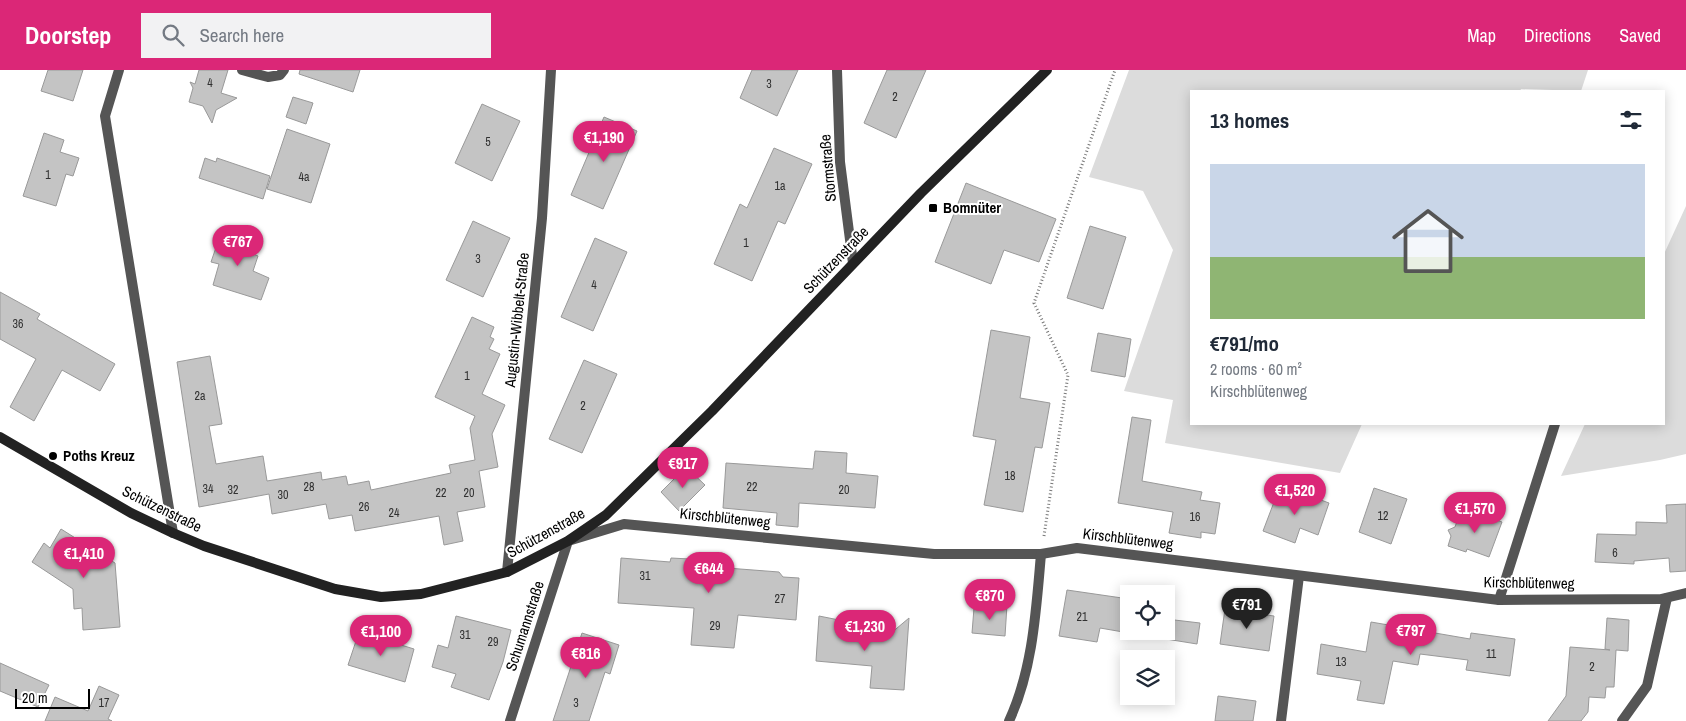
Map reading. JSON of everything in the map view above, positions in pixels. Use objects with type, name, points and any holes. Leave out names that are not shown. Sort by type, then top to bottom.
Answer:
[{"type":"street","points":[[119,70],[104,116],[173,533]]},
{"type":"street","points":[[242,70],[268,77],[280,75],[284,70]]},
{"type":"street","name":"Augustin-Wibbelt-Straße","points":[[507,572],[542,218],[552,70]]},
{"type":"street","name":"Stormstraße","points":[[837,70],[840,162],[853,264]]},
{"type":"street","name":"Schützenstraße","points":[[0,437],[132,513],[173,533],[204,546],[335,589],[381,597],[421,594],[507,572],[568,541],[614,508],[712,411],[963,150],[1047,70]]},
{"type":"street","points":[[1499,600],[1555,425]]},
{"type":"street","name":"Kirschblütenweg","points":[[568,541],[624,524],[934,554],[1041,554],[1077,548],[1499,600],[1668,598],[1686,593]]},
{"type":"street","name":"Schumannstraße","points":[[510,721],[568,541]]},
{"type":"street","points":[[1009,721],[1020,698],[1034,631],[1041,554]]},
{"type":"street","points":[[1281,721],[1299,576]]},
{"type":"street","points":[[1622,721],[1647,686],[1668,598]]},
{"type":"path","points":[[1041,554],[1068,375],[1034,304],[1115,70]]},
{"type":"shaded area","points":[[1129,70],[1588,70],[1581,90],[1190,90],[1190,425],[1362,425],[1340,473],[1165,443],[1173,400],[1124,391],[1173,250],[1143,191],[1089,177]]},
{"type":"shaded area","points":[[1686,206],[1686,454],[1561,476],[1585,425],[1665,425],[1665,252]]},
{"type":"building","points":[[48,70],[83,70],[73,101],[41,91]]},
{"type":"building","points":[[199,70],[228,70],[221,93],[237,98],[216,110],[212,123],[203,106],[189,102],[193,88],[190,82],[195,84]]},
{"type":"building","points":[[300,70],[360,70],[353,92],[299,74]]},
{"type":"building","points":[[752,70],[798,70],[777,116],[740,98]]},
{"type":"building","points":[[887,70],[926,70],[896,138],[864,123]]},
{"type":"building","points":[[293,97],[313,103],[306,124],[286,117]]},
{"type":"building","points":[[482,104],[520,121],[492,181],[455,163]]},
{"type":"building","points":[[604,117],[637,131],[603,209],[571,195]]},
{"type":"building","points":[[287,129],[330,144],[311,203],[267,189]]},
{"type":"building","points":[[44,133],[64,140],[60,152],[79,158],[73,176],[66,174],[56,206],[23,196]]},
{"type":"building","points":[[774,148],[812,164],[785,224],[778,221],[752,281],[714,264],[740,204],[747,208]]},
{"type":"building","points":[[205,158],[216,162],[217,158],[270,176],[263,199],[199,178]]},
{"type":"building","points":[[966,183],[1056,219],[1039,262],[1004,250],[991,284],[935,262]]},
{"type":"building","points":[[473,221],[510,238],[483,297],[446,280]]},
{"type":"building","points":[[1090,226],[1126,237],[1103,309],[1067,298]]},
{"type":"building","points":[[222,230],[250,240],[246,251],[258,256],[253,271],[269,278],[261,300],[213,285],[219,264],[211,262]]},
{"type":"building","points":[[595,238],[627,252],[593,331],[561,317]]},
{"type":"building","points":[[0,292],[40,314],[37,319],[115,364],[100,391],[62,370],[34,421],[10,407],[36,359],[0,339]]},
{"type":"building","points":[[472,317],[494,327],[490,337],[494,339],[489,349],[500,354],[482,394],[505,405],[492,434],[498,467],[479,471],[485,507],[457,512],[463,541],[444,545],[439,516],[355,531],[352,515],[329,519],[326,504],[272,514],[269,494],[199,507],[177,362],[210,356],[222,424],[209,426],[216,464],[263,456],[267,481],[321,472],[322,480],[346,476],[348,485],[369,481],[371,490],[451,473],[449,465],[475,460],[470,428],[475,416],[435,397]]},
{"type":"building","points":[[991,330],[1030,337],[1020,398],[1050,403],[1042,448],[1035,447],[1023,512],[984,505],[996,440],[973,436]]},
{"type":"building","points":[[1098,333],[1131,339],[1125,377],[1091,371]]},
{"type":"building","points":[[584,360],[617,374],[582,453],[549,439]]},
{"type":"building","points":[[1132,417],[1151,420],[1142,481],[1202,492],[1200,500],[1220,503],[1215,534],[1201,532],[1201,538],[1169,533],[1173,512],[1118,503]]},
{"type":"building","points":[[815,451],[847,453],[846,473],[878,476],[875,508],[799,503],[798,527],[776,525],[777,513],[723,508],[726,463],[813,469]]},
{"type":"building","points":[[686,467],[705,485],[679,511],[661,492]]},
{"type":"building","points":[[1374,488],[1407,499],[1391,544],[1359,532]]},
{"type":"building","points":[[1279,489],[1309,500],[1310,496],[1329,503],[1318,535],[1300,528],[1295,543],[1263,531]]},
{"type":"building","points":[[1686,504],[1686,571],[1670,572],[1669,558],[1634,561],[1634,564],[1595,562],[1597,534],[1636,535],[1636,522],[1667,523],[1666,505]]},
{"type":"building","points":[[1461,510],[1483,518],[1484,515],[1502,522],[1489,557],[1467,549],[1466,552],[1448,546],[1451,536],[1448,530],[1455,527]]},
{"type":"building","points":[[61,529],[115,563],[120,627],[83,630],[82,608],[74,609],[73,589],[32,562],[44,543],[50,548]]},
{"type":"building","points":[[621,558],[670,562],[671,558],[727,561],[727,568],[779,572],[783,577],[799,578],[796,620],[738,615],[734,648],[691,645],[694,608],[618,603]]},
{"type":"building","points":[[1067,590],[1120,598],[1120,631],[1100,628],[1097,642],[1059,636]]},
{"type":"building","points":[[1007,605],[1005,636],[972,633],[974,608]]},
{"type":"building","points":[[1225,609],[1274,616],[1269,651],[1220,644]]},
{"type":"building","points":[[456,616],[511,630],[503,662],[489,700],[451,687],[456,674],[432,667],[438,645],[448,648]]},
{"type":"building","points":[[819,616],[839,620],[852,619],[851,637],[884,639],[909,618],[904,690],[870,688],[872,666],[816,661]]},
{"type":"building","points":[[1607,618],[1629,620],[1628,651],[1616,650],[1614,687],[1606,687],[1605,698],[1589,697],[1588,712],[1581,721],[1548,721],[1566,696],[1570,647],[1610,650],[1605,649]]},
{"type":"building","points":[[1175,620],[1200,623],[1197,644],[1172,640],[1175,640]]},
{"type":"building","points":[[1371,622],[1470,639],[1471,633],[1515,639],[1510,676],[1466,670],[1468,660],[1420,654],[1418,665],[1393,661],[1384,704],[1357,700],[1361,681],[1317,674],[1321,644],[1366,652]]},
{"type":"building","points":[[359,632],[414,649],[405,682],[348,665]]},
{"type":"building","points":[[582,633],[619,645],[610,674],[605,672],[589,721],[553,721]]},
{"type":"building","points":[[0,663],[49,685],[38,707],[0,691]]},
{"type":"building","points":[[99,686],[119,695],[108,719],[112,721],[45,721],[55,697],[88,711]]},
{"type":"building","points":[[1218,696],[1256,701],[1253,721],[1215,721]]},
{"type":"place","name":"Bomnüter","points":[[933,208]]},
{"type":"place","name":"Poths Kreuz","points":[[53,456]]}]
